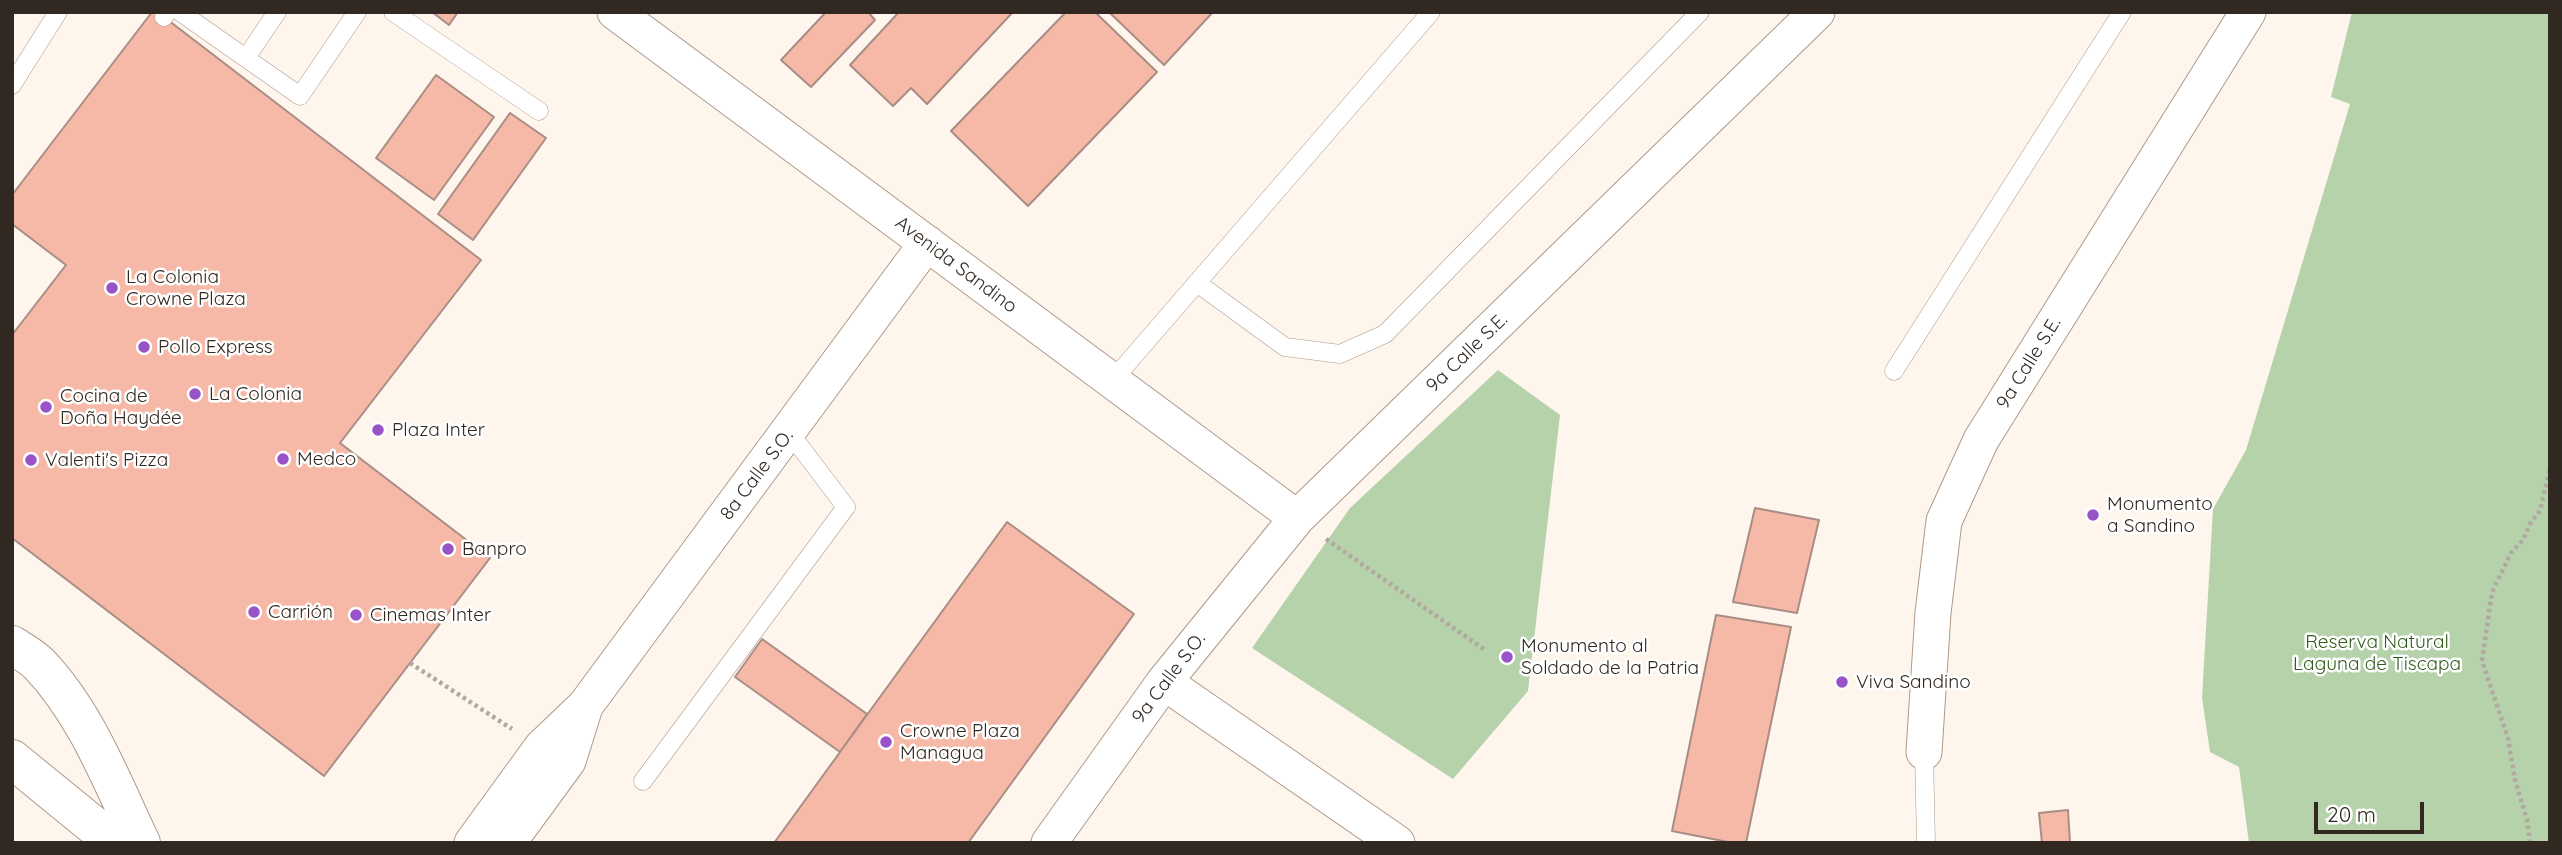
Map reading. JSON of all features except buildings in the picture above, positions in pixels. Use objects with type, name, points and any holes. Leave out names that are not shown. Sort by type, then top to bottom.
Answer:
[{"type":"highway","points":[[12,645],[38,663],[71,706],[97,750],[141,843]]},
{"type":"highway","points":[[12,759],[116,843]]},
{"type":"street","name":"Avenida Sandino","points":[[615,12],[1297,518]]},
{"type":"street","name":"9a Calle S.E.","points":[[1297,518],[1817,12]]},
{"type":"street","name":"9a Calle S.E.","points":[[1924,752],[1933,613],[1944,520],[1981,440],[2248,12]]},
{"type":"street","name":"8a Calle S.O.","points":[[472,843],[541,748],[585,706],[927,243]]},
{"type":"street","name":"9a Calle S.O.","points":[[1049,843],[1164,682],[1297,518]]},
{"type":"street","points":[[1164,682],[1397,843]]},
{"type":"street","name":"8a Calle S.O.","points":[[508,843],[568,761],[585,706]]},
{"type":"lane","points":[[12,85],[58,12]]},
{"type":"lane","points":[[246,58],[277,12]]},
{"type":"lane","points":[[170,14],[246,58],[300,96],[357,12]]},
{"type":"lane","points":[[393,12],[539,111]]},
{"type":"lane","points":[[1112,381],[1431,12]]},
{"type":"lane","points":[[1198,283],[1284,347],[1340,354],[1385,334],[1700,12]]},
{"type":"lane","points":[[1894,372],[2122,12]]},
{"type":"lane","points":[[643,781],[846,507],[789,432]]},
{"type":"lane","points":[[1924,752],[1926,843]]},
{"type":"path","points":[[2530,843],[2508,738],[2482,661],[2492,592],[2511,553],[2523,540],[2531,522],[2540,511],[2550,469]]},
{"type":"path","points":[[1336,546],[1485,650]]},
{"type":"path","points":[[410,663],[541,748]]},
{"type":"green space","name":"Reserva Natural Laguna de Tiscapa","points":[[2352,12],[2550,12],[2550,843],[2249,843],[2239,767],[2210,752],[2202,698],[2213,509],[2246,450],[2350,104],[2331,97]]},
{"type":"green space","points":[[1498,370],[1560,415],[1528,691],[1453,779],[1252,648],[1350,508]]},
{"type":"place","name":"La Colonia Crowne Plaza","points":[[112,288]]},
{"type":"place","name":"Pollo Express","points":[[144,347]]},
{"type":"place","name":"La Colonia","points":[[195,394]]},
{"type":"place","name":"Cocina de Doña Haydée","points":[[46,407]]},
{"type":"place","name":"Plaza Inter","points":[[378,430]]},
{"type":"place","name":"Medco","points":[[283,459]]},
{"type":"place","name":"Valenti's Pizza","points":[[31,460]]},
{"type":"place","name":"Monumento a Sandino","points":[[2093,515]]},
{"type":"place","name":"Banpro","points":[[448,549]]},
{"type":"place","name":"Carrión","points":[[254,612]]},
{"type":"place","name":"Cinemas Inter","points":[[356,615]]},
{"type":"place","name":"Monumento al Soldado de la Patria","points":[[1507,657]]},
{"type":"place","name":"Viva Sandino","points":[[1842,682]]},
{"type":"place","name":"Crowne Plaza Managua","points":[[886,742]]}]
